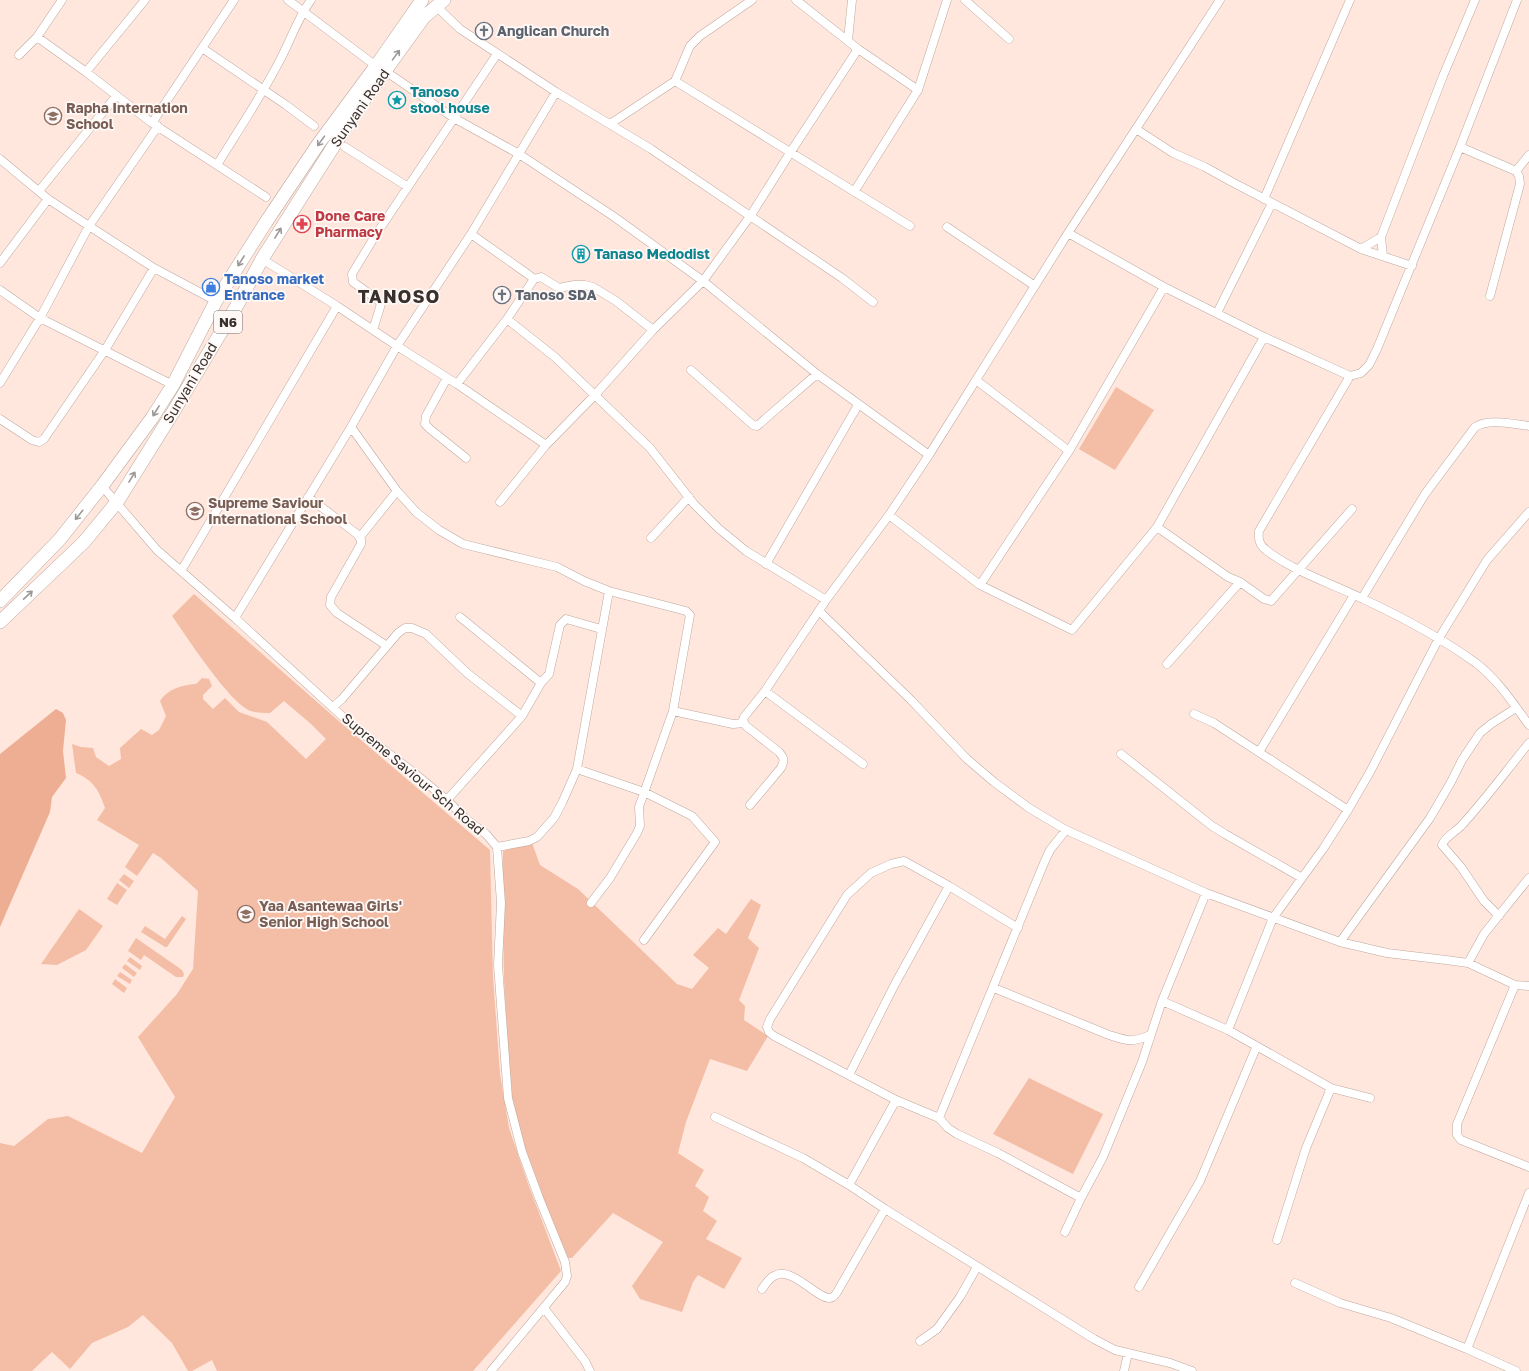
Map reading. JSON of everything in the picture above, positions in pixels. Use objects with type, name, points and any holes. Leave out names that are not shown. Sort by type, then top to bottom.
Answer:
[{"type":"main road","name":"Sunyani Road","points":[[0,622],[84,542],[116,502],[175,410],[239,302],[262,259],[354,114],[422,0]]},
{"type":"main road","name":"Sunyani Road","points":[[0,601],[60,539],[102,486],[152,418],[173,385],[216,301],[310,156],[424,17],[440,3]]},
{"type":"street","points":[[19,55],[37,37],[62,0]]},
{"type":"street","points":[[86,72],[143,3],[133,0]]},
{"type":"street","points":[[0,383],[40,318],[89,226],[234,0]]},
{"type":"street","points":[[288,0],[380,69],[454,118],[519,154],[613,216],[703,280],[817,374],[929,455]]},
{"type":"street","points":[[217,164],[264,90],[303,11],[311,0]]},
{"type":"street","points":[[610,124],[675,81],[690,46],[700,36],[752,0]]},
{"type":"street","points":[[796,0],[858,49],[918,90]]},
{"type":"street","points":[[848,40],[852,0]]},
{"type":"street","points":[[854,192],[918,90],[947,0]]},
{"type":"street","points":[[965,0],[1009,39]]},
{"type":"street","points":[[740,723],[765,692],[826,600],[889,515],[929,455],[1068,233],[1220,0]]},
{"type":"street","points":[[1217,313],[1268,201],[1350,0]]},
{"type":"street","points":[[1383,256],[1381,237],[1443,76],[1475,0]]},
{"type":"street","points":[[1068,233],[1164,287],[1264,337],[1350,376],[1361,373],[1369,365],[1377,349],[1412,266],[1517,0]]},
{"type":"street","points":[[440,3],[460,29],[556,92],[651,149],[751,215],[842,278],[873,302]]},
{"type":"street","points":[[37,37],[86,72],[155,125],[266,197]]},
{"type":"street","points":[[202,48],[297,112],[314,126]]},
{"type":"street","points":[[500,502],[546,445],[595,395],[653,330],[703,280],[751,215],[858,49]]},
{"type":"street","points":[[373,330],[381,304],[378,300],[353,282],[352,274],[375,236],[497,54]]},
{"type":"street","points":[[675,81],[910,226]]},
{"type":"street","points":[[235,618],[351,427],[397,346],[471,234],[556,92]]},
{"type":"street","points":[[39,191],[116,96]]},
{"type":"street","points":[[1136,129],[1173,153],[1205,167],[1361,249],[1412,266]]},
{"type":"street","points":[[345,147],[408,187]]},
{"type":"street","points":[[1460,147],[1516,171],[1519,176],[1520,184],[1490,296]]},
{"type":"street","points":[[1516,171],[1529,155]]},
{"type":"street","points":[[0,159],[48,199],[89,226],[154,268],[216,301]]},
{"type":"street","points":[[0,263],[48,199]]},
{"type":"street","points":[[947,227],[1035,286]]},
{"type":"street","points":[[471,234],[534,279]]},
{"type":"street","points":[[1361,249],[1381,237]]},
{"type":"street","points":[[262,259],[457,384],[546,445]]},
{"type":"street","points":[[0,419],[32,440],[39,442],[42,440],[105,350],[154,268]]},
{"type":"street","points":[[457,384],[534,279],[541,277],[559,288],[574,285],[594,287],[616,301],[653,330]]},
{"type":"street","points":[[980,585],[1069,451],[1164,287]]},
{"type":"street","points":[[0,290],[40,318],[173,385]]},
{"type":"street","points":[[181,570],[337,306]]},
{"type":"street","points":[[506,319],[556,358],[650,448],[694,504],[718,528],[746,551],[826,600]]},
{"type":"street","points":[[889,515],[980,585],[1072,630],[1156,527],[1264,337]]},
{"type":"street","points":[[691,370],[753,425],[757,426],[817,374]]},
{"type":"street","points":[[1350,376],[1259,531],[1258,540],[1265,549],[1299,570],[1358,597],[1439,638],[1489,674],[1529,725]]},
{"type":"street","points":[[447,378],[426,416],[425,424],[466,458]]},
{"type":"street","points":[[976,380],[1069,451]]},
{"type":"street","points":[[766,564],[858,405]]},
{"type":"street","points":[[1259,752],[1425,494],[1475,427],[1480,423],[1488,422],[1529,426]]},
{"type":"street","points":[[351,427],[397,491],[416,512],[439,530],[462,544],[557,567],[584,581],[609,591],[686,611],[690,615],[673,711],[638,807],[640,826],[610,878],[591,903]]},
{"type":"street","name":"Supreme Saviour Sch Road","points":[[102,486],[149,541],[354,727],[447,800],[466,819],[486,834],[497,847],[501,903],[498,965],[508,1098],[522,1152],[568,1270],[565,1282],[491,1371]]},
{"type":"street","points":[[360,537],[397,491]]},
{"type":"street","points":[[308,497],[360,537],[361,544],[331,597],[330,605],[337,613],[387,646]]},
{"type":"street","points":[[651,538],[689,497]]},
{"type":"street","points":[[1156,527],[1228,577],[1240,582],[1264,599],[1271,601],[1352,509]]},
{"type":"street","points":[[1228,1030],[1273,918],[1348,810],[1370,772],[1439,638],[1487,560],[1529,512]]},
{"type":"street","points":[[1167,664],[1240,582]]},
{"type":"street","points":[[497,847],[529,841],[537,837],[554,818],[577,769],[609,591]]},
{"type":"street","points":[[819,611],[911,700],[967,759],[994,782],[1029,808],[1066,830],[1206,893],[1340,942],[1387,953],[1468,963],[1515,985],[1529,986]]},
{"type":"street","points":[[460,617],[541,682]]},
{"type":"street","points":[[447,800],[522,716],[541,682],[549,674],[560,625],[563,621],[566,619],[572,620],[602,629]]},
{"type":"street","points":[[333,707],[342,699],[398,633],[404,628],[412,628],[426,634],[467,673],[522,716]]},
{"type":"street","points":[[765,692],[863,764]]},
{"type":"street","points":[[1340,942],[1430,818],[1480,733],[1516,708]]},
{"type":"street","points":[[673,711],[740,723],[784,757],[784,762],[781,768],[750,805]]},
{"type":"street","points":[[1194,714],[1214,723],[1348,810]]},
{"type":"street","points":[[1499,916],[1484,901],[1461,867],[1442,845],[1443,841],[1460,828],[1485,799],[1529,743]]},
{"type":"street","points":[[1121,754],[1196,814],[1219,830],[1302,878]]},
{"type":"street","points":[[577,769],[644,792],[692,816],[715,842],[644,940]]},
{"type":"street","points":[[939,1118],[1050,850],[1066,830]]},
{"type":"street","points":[[1018,928],[949,886],[904,862],[891,864],[872,874],[847,895],[770,1019],[767,1027],[769,1032],[774,1036],[896,1100],[939,1118],[948,1128],[958,1134],[998,1153],[1081,1198]]},
{"type":"street","points":[[1468,963],[1484,934],[1529,878]]},
{"type":"street","points":[[849,1075],[895,984],[949,886]]},
{"type":"street","points":[[1065,1232],[1103,1157],[1142,1062],[1162,1001],[1206,893]]},
{"type":"street","points":[[1515,985],[1457,1124],[1457,1134],[1461,1140],[1529,1168]]},
{"type":"street","points":[[994,988],[1109,1035],[1134,1041],[1150,1035]]},
{"type":"street","points":[[1162,1001],[1228,1030],[1256,1048],[1331,1088],[1370,1098]]},
{"type":"street","points":[[1139,1287],[1200,1181],[1256,1048]]},
{"type":"street","points":[[1277,1240],[1306,1148],[1331,1088]]},
{"type":"street","points":[[849,1185],[896,1100]]},
{"type":"street","points":[[715,1116],[803,1158],[849,1185],[977,1267],[1094,1339],[1116,1350],[1170,1363],[1192,1371]]},
{"type":"street","points":[[1467,1349],[1529,1193]]},
{"type":"street","points":[[762,1289],[776,1274],[782,1274],[798,1279],[822,1295],[832,1298],[840,1287],[885,1209]]},
{"type":"street","points":[[920,1341],[937,1329],[949,1313],[977,1267]]},
{"type":"street","points":[[1294,1283],[1340,1303],[1391,1318],[1516,1371]]},
{"type":"street","points":[[544,1308],[585,1361],[590,1371]]},
{"type":"street","points":[[1124,1371],[1128,1352]]},
{"type":"shaded area","points":[[1116,387],[1154,410],[1115,470],[1079,449]]},
{"type":"shaded area","name":"Yaa Asantewaa Girls' Senior High School","points":[[194,594],[341,723],[490,850],[493,977],[500,1074],[509,1128],[561,1271],[473,1371],[217,1371],[212,1360],[192,1371],[188,1371],[172,1343],[143,1315],[128,1327],[92,1343],[70,1369],[52,1352],[32,1371],[0,1371],[0,1143],[14,1146],[48,1119],[68,1116],[142,1153],[175,1097],[138,1037],[177,994],[193,969],[198,891],[161,858],[153,853],[137,876],[125,867],[139,845],[97,820],[105,808],[95,786],[87,779],[76,773],[72,744],[81,747],[93,748],[96,757],[109,766],[121,759],[120,748],[141,729],[152,735],[159,730],[166,716],[160,701],[167,693],[175,688],[196,684],[202,678],[209,679],[212,686],[203,695],[203,699],[213,709],[225,698],[239,712],[267,722],[306,759],[326,739],[284,701],[270,713],[260,713],[251,711],[242,706],[232,696],[209,669],[172,616]]},
{"type":"shaded area","points":[[56,709],[63,713],[66,720],[63,751],[66,778],[52,797],[50,812],[0,927],[0,754]]},
{"type":"shaded area","points":[[532,843],[540,865],[578,889],[677,984],[692,989],[709,968],[693,955],[718,928],[726,934],[751,899],[761,905],[748,938],[759,948],[739,1000],[745,1006],[744,1020],[768,1036],[747,1071],[710,1059],[686,1122],[678,1153],[704,1170],[695,1186],[709,1197],[703,1211],[717,1221],[706,1239],[742,1258],[724,1289],[698,1275],[693,1282],[682,1312],[640,1299],[632,1286],[663,1242],[613,1213],[572,1258],[568,1258],[542,1197],[519,1131],[511,1098],[504,980],[503,851]]},
{"type":"shaded area","points":[[124,874],[134,881],[129,888],[119,880]]},
{"type":"shaded area","points":[[117,883],[127,890],[117,905],[107,899]]},
{"type":"shaded area","points":[[79,909],[103,926],[86,950],[57,965],[41,964]]},
{"type":"shaded area","points":[[182,916],[186,919],[167,947],[141,932],[145,926],[165,939]]},
{"type":"shaded area","points":[[136,938],[182,970],[184,974],[183,977],[176,977],[144,955],[141,960],[128,951]]},
{"type":"shaded area","points":[[130,957],[142,966],[140,970],[127,961]]},
{"type":"shaded area","points":[[125,964],[137,973],[134,977],[122,968]]},
{"type":"shaded area","points":[[120,972],[132,980],[130,984],[117,976]]},
{"type":"shaded area","points":[[115,979],[127,988],[124,993],[112,984]]},
{"type":"shaded area","points":[[1029,1078],[1103,1114],[1073,1174],[993,1134]]},
{"type":"place","name":"Anglican Church","points":[[484,31]]},
{"type":"place","name":"Tanoso stool house","points":[[397,100]]},
{"type":"place","name":"Rapha Internation School","points":[[53,116]]},
{"type":"place","name":"Done Care Pharmacy","points":[[302,224]]},
{"type":"place","name":"Tanaso Medodist","points":[[581,254]]},
{"type":"place","name":"Tanoso market Entrance","points":[[211,287]]},
{"type":"place","name":"Tanoso SDA","points":[[502,295]]},
{"type":"place","name":"Supreme Saviour International School","points":[[195,511]]},
{"type":"place","name":"Yaa Asantewaa Girls' Senior High School","points":[[246,914]]},
{"type":"district","name":"TANOSO","points":[[399,297]]}]
